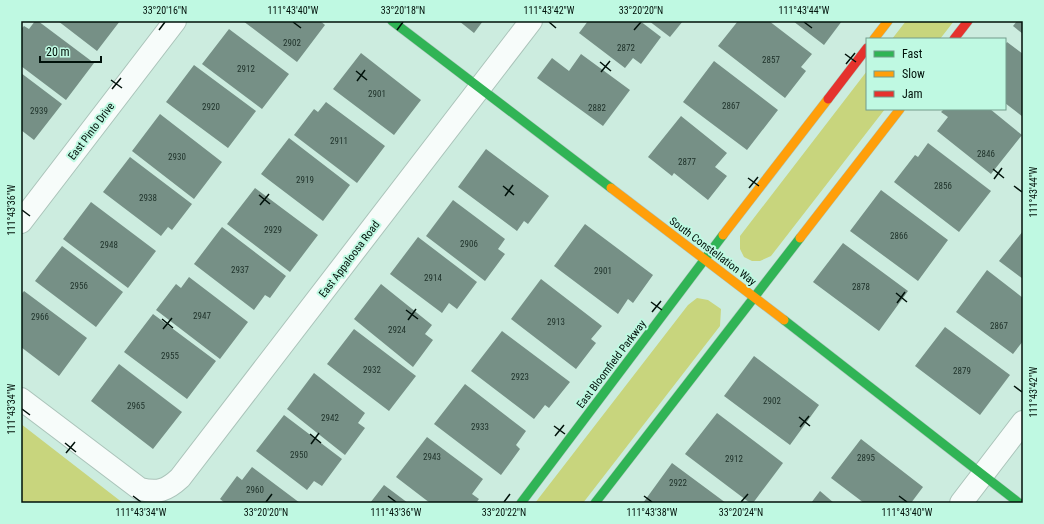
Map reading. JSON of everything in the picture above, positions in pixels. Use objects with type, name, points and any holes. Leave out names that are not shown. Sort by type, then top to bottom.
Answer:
[{"type":"street","name":"East Pinto Drive","points":[[21,222],[175,21]]},
{"type":"street","name":"South Constellation Way","points":[[392,21],[480,87],[1019,503]]},
{"type":"street","name":"East Appaloosa Road","points":[[21,399],[140,489],[150,492],[162,491],[172,486],[180,478],[531,21]]},
{"type":"street","points":[[875,38],[888,21]]},
{"type":"street","points":[[955,38],[968,21]]},
{"type":"street","name":"East Bloomfield Parkway","points":[[521,503],[704,260],[866,49]]},
{"type":"street","points":[[595,503],[899,110]]},
{"type":"street","points":[[961,503],[1023,422]]},
{"type":"green space","points":[[906,21],[954,21],[941,38],[893,38]]},
{"type":"green space","points":[[866,72],[866,110],[884,110],[771,256],[760,261],[752,261],[744,257],[740,249],[740,236]]},
{"type":"green space","points":[[697,298],[708,300],[721,309],[720,326],[583,503],[535,503],[688,305]]},
{"type":"green space","points":[[21,424],[123,503],[21,503]]},
{"type":"building","points":[[35,21],[38,21],[94,63],[66,100],[21,66],[21,29],[24,26],[29,29]]},
{"type":"building","points":[[58,21],[120,21],[97,51]]},
{"type":"building","points":[[243,21],[320,21],[325,25],[297,62]]},
{"type":"building","points":[[459,21],[483,21],[474,33]]},
{"type":"building","points":[[588,21],[640,21],[661,37],[641,64],[633,58],[625,68],[579,33]]},
{"type":"building","points":[[649,21],[683,21],[670,37]]},
{"type":"building","points":[[738,21],[769,21],[812,54],[801,67],[806,71],[785,98],[718,46]]},
{"type":"building","points":[[793,21],[842,21],[824,45]]},
{"type":"building","points":[[1017,21],[1023,21],[1023,34],[1013,26]]},
{"type":"building","points":[[229,29],[289,74],[262,109],[202,64]]},
{"type":"building","points":[[1007,42],[1023,54],[1023,117],[1006,104]]},
{"type":"building","points":[[361,53],[421,100],[394,135],[333,89]]},
{"type":"building","points":[[581,54],[630,90],[603,126],[537,78],[552,58],[569,71]]},
{"type":"building","points":[[714,61],[778,110],[747,150],[683,102]]},
{"type":"building","points":[[194,65],[256,111],[228,148],[166,102]]},
{"type":"building","points":[[21,73],[62,104],[34,140],[21,130]]},
{"type":"building","points":[[326,102],[385,146],[357,183],[294,135],[314,109],[318,112]]},
{"type":"building","points":[[943,110],[991,110],[1022,135],[991,174],[937,131],[948,117],[941,112]]},
{"type":"building","points":[[160,114],[222,162],[194,199],[132,151]]},
{"type":"building","points":[[681,116],[727,153],[715,167],[727,176],[708,200],[674,173],[672,176],[648,157]]},
{"type":"building","points":[[289,138],[350,185],[323,221],[261,174]]},
{"type":"building","points":[[928,143],[991,191],[959,232],[894,182],[915,155],[918,157]]},
{"type":"building","points":[[486,149],[549,196],[528,224],[524,221],[517,231],[458,187]]},
{"type":"building","points":[[130,157],[192,204],[172,230],[168,227],[161,236],[103,192]]},
{"type":"building","points":[[255,188],[318,235],[290,272],[227,224]]},
{"type":"building","points":[[881,190],[948,240],[918,281],[850,231]]},
{"type":"building","points":[[453,200],[505,239],[498,249],[505,254],[485,281],[426,236]]},
{"type":"building","points":[[91,202],[156,251],[128,288],[63,239]]},
{"type":"building","points":[[585,224],[653,275],[633,303],[628,299],[618,314],[554,266]]},
{"type":"building","points":[[222,227],[286,276],[270,298],[265,295],[254,310],[194,264]]},
{"type":"building","points":[[1023,231],[1023,279],[999,261]]},
{"type":"building","points":[[418,237],[477,282],[457,309],[449,303],[442,313],[390,274]]},
{"type":"building","points":[[843,243],[908,291],[879,331],[813,282]]},
{"type":"building","points":[[62,246],[123,292],[96,327],[35,281]]},
{"type":"building","points":[[987,270],[1023,298],[1023,341],[1013,354],[956,312]]},
{"type":"building","points":[[189,277],[248,322],[220,359],[156,310],[176,284],[181,288]]},
{"type":"building","points":[[541,279],[602,326],[591,339],[596,343],[576,369],[511,319]]},
{"type":"building","points":[[381,284],[432,325],[425,334],[433,340],[413,367],[354,319]]},
{"type":"building","points":[[24,291],[87,338],[59,376],[21,347],[21,295]]},
{"type":"building","points":[[153,314],[216,361],[187,399],[124,352]]},
{"type":"building","points":[[945,327],[1010,375],[980,415],[915,366]]},
{"type":"building","points":[[354,329],[416,376],[389,411],[327,364]]},
{"type":"building","points":[[502,331],[570,382],[549,408],[545,405],[534,419],[471,371]]},
{"type":"building","points":[[754,356],[819,405],[790,445],[724,396]]},
{"type":"building","points":[[119,364],[182,412],[153,449],[91,401]]},
{"type":"building","points":[[314,373],[365,413],[358,423],[365,428],[345,455],[287,409]]},
{"type":"building","points":[[465,384],[526,431],[516,445],[520,449],[501,475],[434,424]]},
{"type":"building","points":[[717,413],[783,463],[753,503],[750,503],[685,454]]},
{"type":"building","points":[[284,415],[342,459],[322,486],[314,481],[307,490],[256,451]]},
{"type":"building","points":[[427,437],[483,479],[472,494],[479,499],[476,503],[430,503],[396,477]]},
{"type":"building","points":[[861,439],[923,487],[911,503],[864,503],[831,478]]},
{"type":"building","points":[[672,463],[726,503],[643,503]]},
{"type":"building","points":[[252,467],[300,503],[225,503],[220,499],[237,476],[242,480]]},
{"type":"building","points":[[384,485],[408,503],[370,503]]},
{"type":"building","points":[[820,491],[834,503],[811,503]]},
{"type":"traffic: fast","points":[[392,21],[611,188]]},
{"type":"traffic: fast","points":[[521,503],[723,235]]},
{"type":"traffic: fast","points":[[595,503],[800,238]]},
{"type":"traffic: fast","points":[[784,320],[1019,503]]},
{"type":"traffic: slow","points":[[875,38],[888,21]]},
{"type":"traffic: slow","points":[[723,235],[828,99]]},
{"type":"traffic: slow","points":[[800,238],[899,110]]},
{"type":"traffic: slow","points":[[611,188],[784,320]]},
{"type":"traffic: jam","points":[[955,38],[968,21]]},
{"type":"traffic: jam","points":[[828,99],[866,49]]}]
